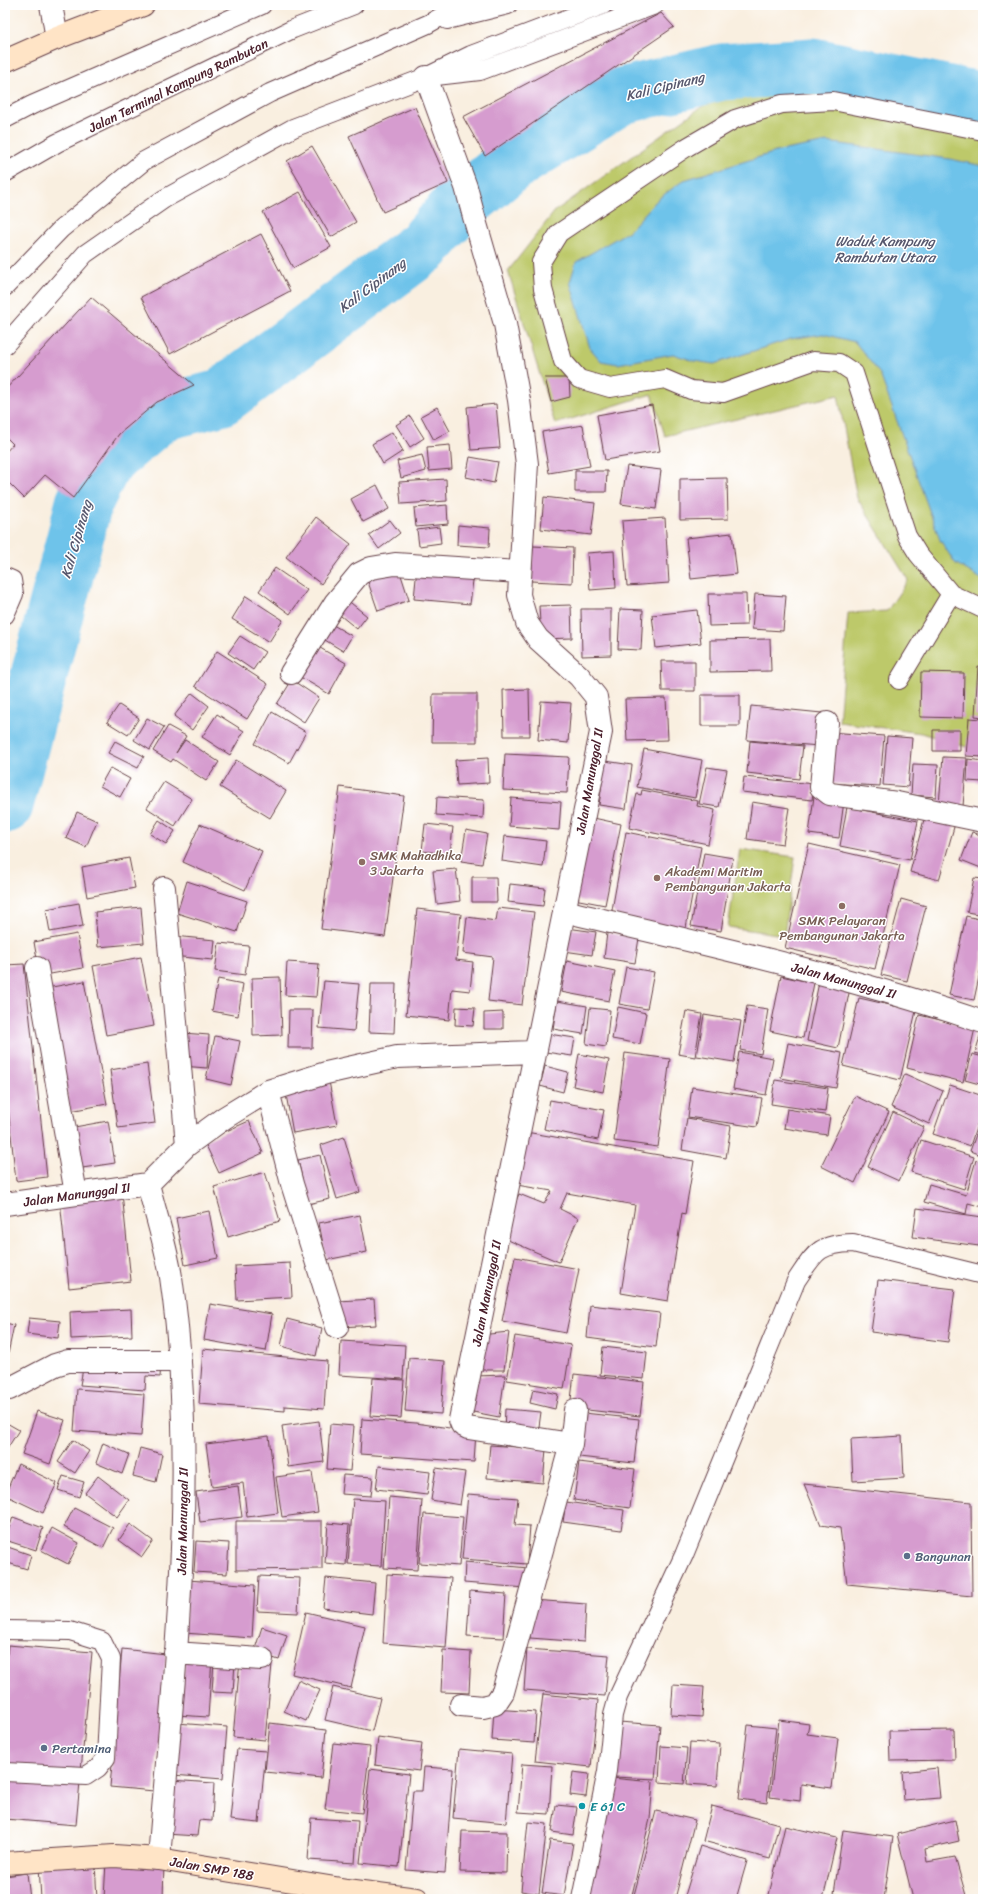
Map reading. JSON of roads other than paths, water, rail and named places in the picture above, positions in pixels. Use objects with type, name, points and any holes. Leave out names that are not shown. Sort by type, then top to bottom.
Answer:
[{"type":"street","points":[[51,5],[57,38]]},
{"type":"street","points":[[5,61],[57,38],[143,5]]},
{"type":"street","name":"Jalan Manunggal II","points":[[426,77],[466,187],[505,324],[519,400],[527,464],[519,572],[519,595],[527,623],[538,639],[579,676],[596,697],[601,732],[534,1052],[460,1420],[462,1425],[468,1428],[571,1444]]},
{"type":"street","points":[[291,673],[336,603],[360,574],[371,568],[395,564],[519,572]]},
{"type":"street","points":[[827,724],[821,787],[824,791],[830,794],[897,803],[983,821]]},
{"type":"street","points":[[164,888],[187,1145]]},
{"type":"street","name":"Jalan Manunggal II","points":[[564,911],[820,972],[917,999],[983,1022]]},
{"type":"street","points":[[37,968],[76,1194]]},
{"type":"street","name":"Jalan Manunggal II","points":[[5,1203],[148,1184],[187,1145],[224,1118],[268,1091],[326,1073],[397,1057],[534,1052]]},
{"type":"street","points":[[268,1091],[292,1184],[337,1327]]},
{"type":"street","name":"Jalan Manunggal II","points":[[148,1184],[171,1275],[180,1361],[184,1506],[180,1591],[159,1859]]},
{"type":"street","points":[[9,1389],[55,1365],[68,1361],[180,1361]]},
{"type":"street","points":[[461,1705],[483,1707],[495,1704],[503,1692],[571,1444],[575,1410]]},
{"type":"street","points":[[175,1653],[262,1659]]},
{"type":"street","name":"Jalan SMP 188","points":[[5,1863],[114,1856],[159,1859],[347,1890],[417,1899]]},
{"type":"lane","points":[[5,119],[40,102],[262,5]]},
{"type":"lane","name":"Jalan Terminal Kampung Rambutan","points":[[5,173],[57,143],[293,28],[354,5]]},
{"type":"lane","points":[[5,287],[61,229],[144,160],[270,93],[428,24],[462,5]]},
{"type":"lane","points":[[428,24],[508,5]]},
{"type":"lane","points":[[5,345],[85,254],[164,199],[293,128],[426,77],[471,55],[603,5]]},
{"type":"lane","points":[[426,77],[480,72],[655,5]]},
{"type":"lane","points":[[983,131],[833,101],[782,104],[734,119],[687,147],[559,233],[541,262],[543,290],[563,361],[579,379],[610,388],[665,379],[691,390],[723,393],[813,361],[839,363],[854,373],[907,536],[918,554],[951,594],[983,609]]},
{"type":"lane","points":[[5,577],[12,580],[14,594],[5,616]]},
{"type":"lane","points":[[899,680],[951,594]]},
{"type":"lane","points":[[581,1899],[607,1771],[614,1715],[618,1697],[684,1555],[796,1281],[815,1252],[834,1243],[853,1242],[983,1275]]},
{"type":"lane","points":[[5,1630],[70,1631],[102,1641],[111,1659],[106,1758],[98,1768],[86,1776],[5,1772]]},
{"type":"water","name":"Waduk Kampung Rambutan Utara","points":[[827,142],[950,159],[983,166],[983,580],[955,563],[940,540],[880,374],[855,342],[823,334],[790,339],[714,364],[694,361],[673,354],[618,364],[601,361],[590,348],[570,282],[576,262],[629,231],[658,199],[684,180],[779,151]]},
{"type":"waterway","name":"Kali Cipinang","points":[[5,805],[84,503],[104,462],[161,413],[220,398],[424,246],[455,210],[512,163],[621,96],[722,72],[813,66],[983,101]]},
{"type":"place","name":"SMK Mahadhika 3 Jakarta","points":[[362,862]]},
{"type":"place","name":"Akademi Maritim Pembangunan Jakarta","points":[[657,878]]},
{"type":"place","name":"SMK Pelayaran Pembangunan Jakarta","points":[[842,906]]},
{"type":"place","name":"Bangunan","points":[[907,1556]]},
{"type":"place","name":"Pertamina","points":[[44,1748]]},
{"type":"place","name":"E 61 C","points":[[582,1806]]}]
